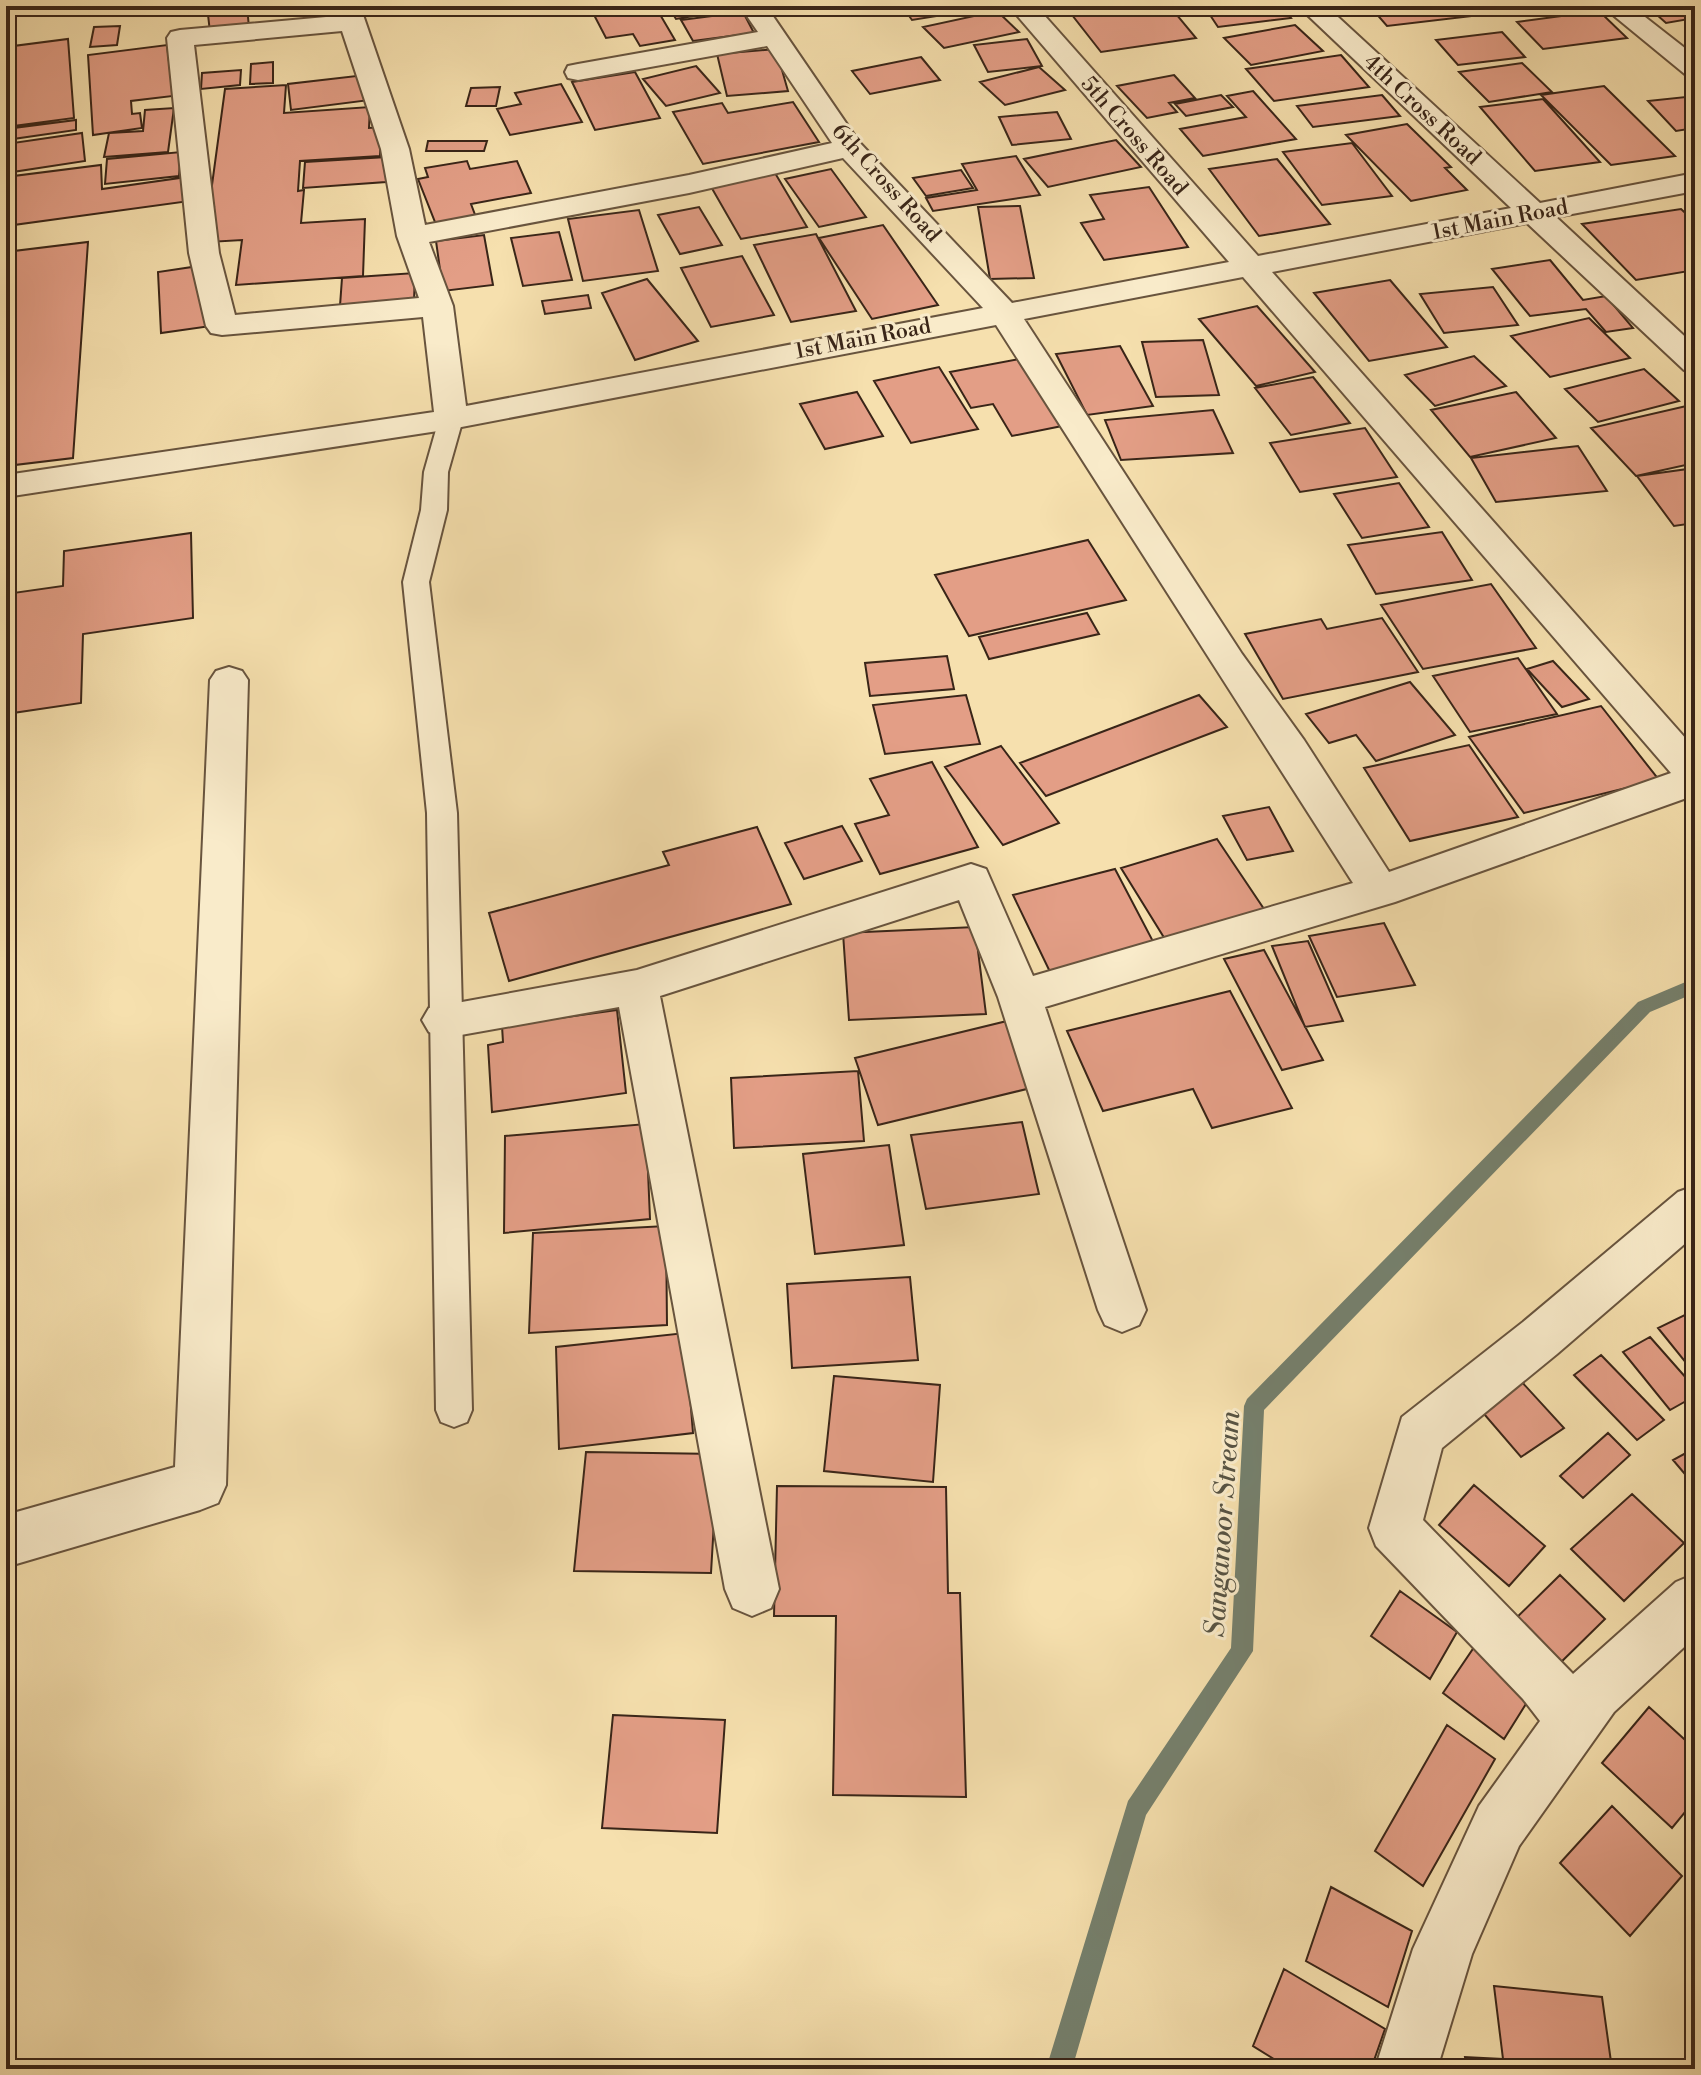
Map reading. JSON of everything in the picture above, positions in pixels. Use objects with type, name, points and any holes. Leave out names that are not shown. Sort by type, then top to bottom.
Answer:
[{"type":"street","points":[[6,9],[14,6]]},
{"type":"street","name":"6th Cross Road","points":[[753,6],[849,148],[1004,312],[1229,663],[1290,750],[1380,891]]},
{"type":"street","name":"5th Cross Road","points":[[1022,6],[1695,778]]},
{"type":"street","name":"4th Cross Road","points":[[1311,6],[1695,363]]},
{"type":"street","points":[[1615,6],[1695,69]]},
{"type":"street","points":[[437,306],[222,326],[204,253],[180,38],[350,14],[395,149],[412,236],[437,306],[446,357],[451,419]]},
{"type":"street","points":[[578,72],[774,37]]},
{"type":"street","points":[[412,236],[689,184],[849,148]]},
{"type":"street","name":"1st Main Road","points":[[6,486],[451,419],[1695,182]]},
{"type":"street","points":[[6,1541],[200,1485],[229,680]]},
{"type":"street","points":[[1020,997],[1380,891],[1695,778]]},
{"type":"street","points":[[444,1020],[637,987],[971,880],[1020,997],[1122,1310]]},
{"type":"street","points":[[637,987],[752,1589]]},
{"type":"street","points":[[1573,1719],[1543,1679],[1395,1528],[1420,1434],[1540,1338],[1695,1206]]},
{"type":"street","points":[[1406,2069],[1443,1949],[1499,1826],[1594,1692],[1695,1601]]},
{"type":"lane","points":[[451,419],[436,472],[434,510],[416,582],[442,813],[454,1410]]},
{"type":"building","points":[[46,6],[73,6],[70,13],[43,14]]},
{"type":"building","points":[[118,6],[160,6],[161,8],[119,14]]},
{"type":"building","points":[[207,6],[247,6],[249,28],[210,32]]},
{"type":"building","points":[[655,6],[675,40],[640,46],[633,34],[606,38],[593,13]]},
{"type":"building","points":[[668,6],[740,6],[742,8],[676,19]]},
{"type":"building","points":[[902,6],[999,6],[912,20]]},
{"type":"building","points":[[1065,6],[1159,6],[1163,11],[1172,9],[1196,38],[1101,52]]},
{"type":"building","points":[[1204,6],[1281,6],[1291,18],[1218,27]]},
{"type":"building","points":[[1419,6],[1482,6],[1489,14],[1387,26],[1374,11]]},
{"type":"building","points":[[1647,6],[1695,6],[1695,18],[1666,23]]},
{"type":"building","points":[[997,11],[1019,32],[944,48],[923,27]]},
{"type":"building","points":[[1599,11],[1627,38],[1543,49],[1517,22]]},
{"type":"building","points":[[743,12],[754,33],[693,41],[681,20]]},
{"type":"building","points":[[1295,25],[1323,51],[1251,65],[1224,38]]},
{"type":"building","points":[[120,26],[117,45],[90,47],[94,27]]},
{"type":"building","points":[[1502,32],[1525,57],[1458,65],[1436,40]]},
{"type":"building","points":[[68,39],[74,118],[6,127],[6,47]]},
{"type":"building","points":[[1027,39],[1042,66],[988,72],[974,45]]},
{"type":"building","points":[[167,45],[173,96],[131,101],[132,114],[140,113],[142,128],[93,135],[88,55]]},
{"type":"building","points":[[776,49],[788,91],[727,96],[717,54]]},
{"type":"building","points":[[1341,55],[1369,87],[1274,101],[1246,69]]},
{"type":"building","points":[[921,57],[940,80],[870,94],[852,71]]},
{"type":"building","points":[[273,62],[273,83],[250,84],[251,64]]},
{"type":"building","points":[[1522,63],[1552,92],[1489,102],[1459,72]]},
{"type":"building","points":[[696,66],[720,93],[666,106],[643,79]]},
{"type":"building","points":[[1039,67],[1065,90],[1005,105],[980,82]]},
{"type":"building","points":[[241,70],[240,85],[201,89],[202,73]]},
{"type":"building","points":[[635,72],[660,118],[595,130],[572,82]]},
{"type":"building","points":[[365,75],[370,100],[291,110],[288,84]]},
{"type":"building","points":[[1174,75],[1195,98],[1169,103],[1177,112],[1147,118],[1117,86]]},
{"type":"building","points":[[561,84],[582,122],[510,135],[497,109],[521,104],[515,93]]},
{"type":"building","points":[[286,85],[284,113],[370,107],[369,128],[381,127],[380,156],[300,161],[298,191],[304,190],[301,223],[365,219],[363,276],[236,285],[242,240],[209,242],[214,207],[209,207],[225,89]]},
{"type":"building","points":[[1604,86],[1675,156],[1611,165],[1541,95]]},
{"type":"building","points":[[500,87],[496,106],[466,106],[471,88]]},
{"type":"building","points":[[1253,91],[1296,139],[1203,156],[1180,129],[1246,117],[1227,96]]},
{"type":"building","points":[[1221,95],[1233,107],[1186,116],[1175,104]]},
{"type":"building","points":[[1382,95],[1400,116],[1313,127],[1297,106]]},
{"type":"building","points":[[1695,96],[1695,128],[1676,131],[1648,101]]},
{"type":"building","points":[[1543,99],[1600,162],[1535,171],[1480,107]]},
{"type":"building","points":[[793,102],[819,142],[703,164],[673,112],[722,103],[728,113]]},
{"type":"building","points":[[174,108],[168,152],[104,157],[109,133],[143,131],[145,110]]},
{"type":"building","points":[[1057,112],[1071,139],[1012,145],[999,117]]},
{"type":"building","points":[[76,120],[76,130],[6,140],[6,129]]},
{"type":"building","points":[[1407,124],[1451,167],[1445,168],[1467,190],[1411,201],[1346,135]]},
{"type":"building","points":[[82,133],[85,161],[6,173],[6,144]]},
{"type":"building","points":[[1116,140],[1141,167],[1048,187],[1024,159]]},
{"type":"building","points":[[428,141],[487,141],[484,151],[426,151]]},
{"type":"building","points":[[1352,143],[1392,196],[1322,205],[1283,152]]},
{"type":"building","points":[[181,152],[179,176],[105,184],[107,159]]},
{"type":"building","points":[[1016,156],[1040,195],[933,211],[926,198],[977,190],[962,164]]},
{"type":"building","points":[[387,157],[386,182],[303,188],[305,162]]},
{"type":"building","points":[[1277,159],[1330,224],[1259,236],[1209,169]]},
{"type":"building","points":[[467,161],[470,169],[517,161],[531,193],[471,204],[477,220],[437,227],[418,179],[428,177],[425,168]]},
{"type":"building","points":[[101,165],[102,189],[194,176],[197,200],[6,226],[6,177]]},
{"type":"building","points":[[831,169],[866,217],[819,227],[785,179]]},
{"type":"building","points":[[961,170],[973,188],[926,196],[913,178]]},
{"type":"building","points":[[775,173],[807,227],[741,239],[710,185]]},
{"type":"building","points":[[1149,187],[1188,247],[1104,260],[1081,223],[1104,219],[1090,195]]},
{"type":"building","points":[[1020,206],[1034,278],[990,279],[978,207]]},
{"type":"building","points":[[699,207],[722,245],[680,254],[658,215]]},
{"type":"building","points":[[1681,209],[1695,222],[1695,270],[1636,280],[1582,224]]},
{"type":"building","points":[[639,210],[658,271],[583,281],[568,219]]},
{"type":"building","points":[[883,225],[938,305],[872,319],[819,238]]},
{"type":"building","points":[[559,232],[572,280],[523,286],[511,238]]},
{"type":"building","points":[[816,234],[856,311],[791,322],[754,245]]},
{"type":"building","points":[[484,235],[493,285],[443,291],[436,241]]},
{"type":"building","points":[[88,242],[73,458],[6,466],[6,252]]},
{"type":"building","points":[[742,256],[774,315],[711,327],[681,268]]},
{"type":"building","points":[[1550,260],[1583,300],[1606,296],[1633,328],[1606,332],[1586,309],[1530,316],[1492,269]]},
{"type":"building","points":[[199,266],[211,326],[161,333],[158,272]]},
{"type":"building","points":[[415,273],[414,301],[340,306],[342,278]]},
{"type":"building","points":[[647,279],[698,341],[635,360],[602,293]]},
{"type":"building","points":[[1390,280],[1447,347],[1369,361],[1314,293]]},
{"type":"building","points":[[1493,287],[1518,325],[1444,333],[1420,294]]},
{"type":"building","points":[[588,295],[591,308],[545,314],[542,301]]},
{"type":"building","points":[[1257,306],[1315,372],[1256,386],[1199,319]]},
{"type":"building","points":[[1589,318],[1630,358],[1550,377],[1511,336]]},
{"type":"building","points":[[1203,340],[1219,395],[1156,397],[1142,342]]},
{"type":"building","points":[[1120,346],[1153,406],[1087,415],[1056,354]]},
{"type":"building","points":[[1474,356],[1506,386],[1435,406],[1405,375]]},
{"type":"building","points":[[1025,358],[1067,425],[1012,436],[993,404],[971,408],[950,372]]},
{"type":"building","points":[[939,367],[978,429],[911,443],[874,381]]},
{"type":"building","points":[[1644,369],[1679,401],[1598,422],[1565,389]]},
{"type":"building","points":[[1313,377],[1350,423],[1291,435],[1255,388]]},
{"type":"building","points":[[857,392],[883,436],[825,449],[800,404]]},
{"type":"building","points":[[1516,392],[1556,438],[1470,457],[1431,410]]},
{"type":"building","points":[[1695,404],[1695,463],[1636,476],[1591,428]]},
{"type":"building","points":[[1213,410],[1233,453],[1121,460],[1105,420]]},
{"type":"building","points":[[1365,428],[1397,477],[1300,492],[1270,443]]},
{"type":"building","points":[[1578,446],[1607,491],[1496,502],[1471,458]]},
{"type":"building","points":[[1695,468],[1695,523],[1674,526],[1637,476]]},
{"type":"building","points":[[1399,483],[1429,527],[1362,538],[1334,494]]},
{"type":"building","points":[[1442,532],[1472,580],[1376,594],[1348,545]]},
{"type":"building","points":[[191,533],[193,618],[83,634],[81,703],[6,714],[6,594],[63,586],[64,551]]},
{"type":"building","points":[[1088,540],[1126,600],[969,636],[935,575]]},
{"type":"building","points":[[1491,584],[1536,648],[1423,669],[1381,605]]},
{"type":"building","points":[[1087,613],[1099,634],[989,659],[979,637]]},
{"type":"building","points":[[1382,618],[1418,672],[1283,699],[1245,634],[1321,619],[1327,629]]},
{"type":"building","points":[[947,656],[954,689],[870,696],[865,663]]},
{"type":"building","points":[[1518,658],[1557,714],[1470,732],[1433,676]]},
{"type":"building","points":[[1553,661],[1589,699],[1562,707],[1527,669]]},
{"type":"building","points":[[1410,682],[1455,735],[1376,761],[1356,735],[1329,743],[1306,714]]},
{"type":"building","points":[[966,695],[980,744],[885,754],[873,705]]},
{"type":"building","points":[[1199,695],[1227,727],[1046,796],[1020,763]]},
{"type":"building","points":[[1601,706],[1659,780],[1524,813],[1469,737]]},
{"type":"building","points":[[1469,745],[1518,817],[1410,841],[1364,768]]},
{"type":"building","points":[[1001,746],[1059,823],[1003,845],[945,767]]},
{"type":"building","points":[[932,762],[978,847],[880,874],[855,824],[889,815],[870,779]]},
{"type":"building","points":[[1269,807],[1293,851],[1247,860],[1223,816]]},
{"type":"building","points":[[842,826],[862,861],[804,879],[785,843]]},
{"type":"building","points":[[757,827],[791,904],[509,981],[489,913],[669,865],[663,852]]},
{"type":"building","points":[[1217,839],[1266,912],[1168,944],[1121,868]]},
{"type":"building","points":[[1115,869],[1157,949],[1052,976],[1013,895]]},
{"type":"building","points":[[1384,923],[1415,985],[1337,997],[1309,936]]},
{"type":"building","points":[[975,927],[986,1014],[849,1020],[843,933]]},
{"type":"building","points":[[1308,941],[1343,1021],[1305,1027],[1272,946]]},
{"type":"building","points":[[1264,950],[1323,1060],[1282,1070],[1224,959]]},
{"type":"building","points":[[1230,991],[1292,1108],[1212,1128],[1193,1089],[1103,1111],[1067,1031]]},
{"type":"building","points":[[617,1010],[626,1093],[492,1112],[488,1045],[503,1042],[502,1026]]},
{"type":"building","points":[[1007,1021],[1035,1087],[878,1125],[855,1058]]},
{"type":"building","points":[[858,1071],[864,1141],[734,1148],[731,1078]]},
{"type":"building","points":[[1022,1122],[1039,1194],[926,1209],[911,1135]]},
{"type":"building","points":[[646,1124],[650,1219],[504,1233],[505,1136]]},
{"type":"building","points":[[889,1145],[904,1245],[815,1254],[803,1154]]},
{"type":"building","points":[[666,1226],[667,1325],[529,1333],[533,1233]]},
{"type":"building","points":[[910,1277],[918,1360],[792,1368],[787,1284]]},
{"type":"building","points":[[1695,1310],[1695,1374],[1658,1328]]},
{"type":"building","points":[[685,1333],[693,1433],[559,1449],[556,1347]]},
{"type":"building","points":[[1650,1337],[1695,1388],[1695,1396],[1670,1410],[1623,1352]]},
{"type":"building","points":[[1601,1355],[1664,1420],[1637,1440],[1574,1375]]},
{"type":"building","points":[[834,1376],[940,1385],[933,1482],[824,1471]]},
{"type":"building","points":[[1520,1380],[1564,1428],[1521,1457],[1478,1407]]},
{"type":"building","points":[[1608,1433],[1630,1455],[1583,1498],[1560,1476]]},
{"type":"building","points":[[1695,1448],[1695,1486],[1673,1460]]},
{"type":"building","points":[[586,1452],[718,1454],[711,1573],[574,1571]]},
{"type":"building","points":[[1474,1485],[1545,1546],[1509,1586],[1439,1525]]},
{"type":"building","points":[[777,1486],[946,1487],[948,1593],[960,1593],[966,1797],[833,1795],[836,1616],[774,1616]]},
{"type":"building","points":[[1632,1494],[1684,1543],[1624,1601],[1571,1549]]},
{"type":"building","points":[[1560,1575],[1605,1619],[1552,1671],[1508,1626]]},
{"type":"building","points":[[1400,1591],[1457,1632],[1430,1679],[1371,1636]]},
{"type":"building","points":[[1481,1637],[1541,1680],[1504,1739],[1443,1693]]},
{"type":"building","points":[[1649,1707],[1695,1749],[1695,1800],[1672,1828],[1602,1763]]},
{"type":"building","points":[[613,1715],[725,1720],[717,1833],[602,1828]]},
{"type":"building","points":[[1447,1725],[1495,1759],[1423,1886],[1375,1851]]},
{"type":"building","points":[[1612,1806],[1682,1876],[1630,1936],[1560,1863]]},
{"type":"building","points":[[1331,1887],[1412,1931],[1388,2007],[1306,1961]]},
{"type":"building","points":[[1284,1969],[1385,2029],[1371,2069],[1290,2069],[1253,2046]]},
{"type":"building","points":[[1494,1986],[1602,1997],[1612,2069],[1467,2069],[1465,2057],[1503,2059]]},
{"type":"waterway","name":"Sanganoor Stream","points":[[1059,2069],[1136,1809],[1242,1651],[1254,1406],[1644,1007],[1695,985]]}]
